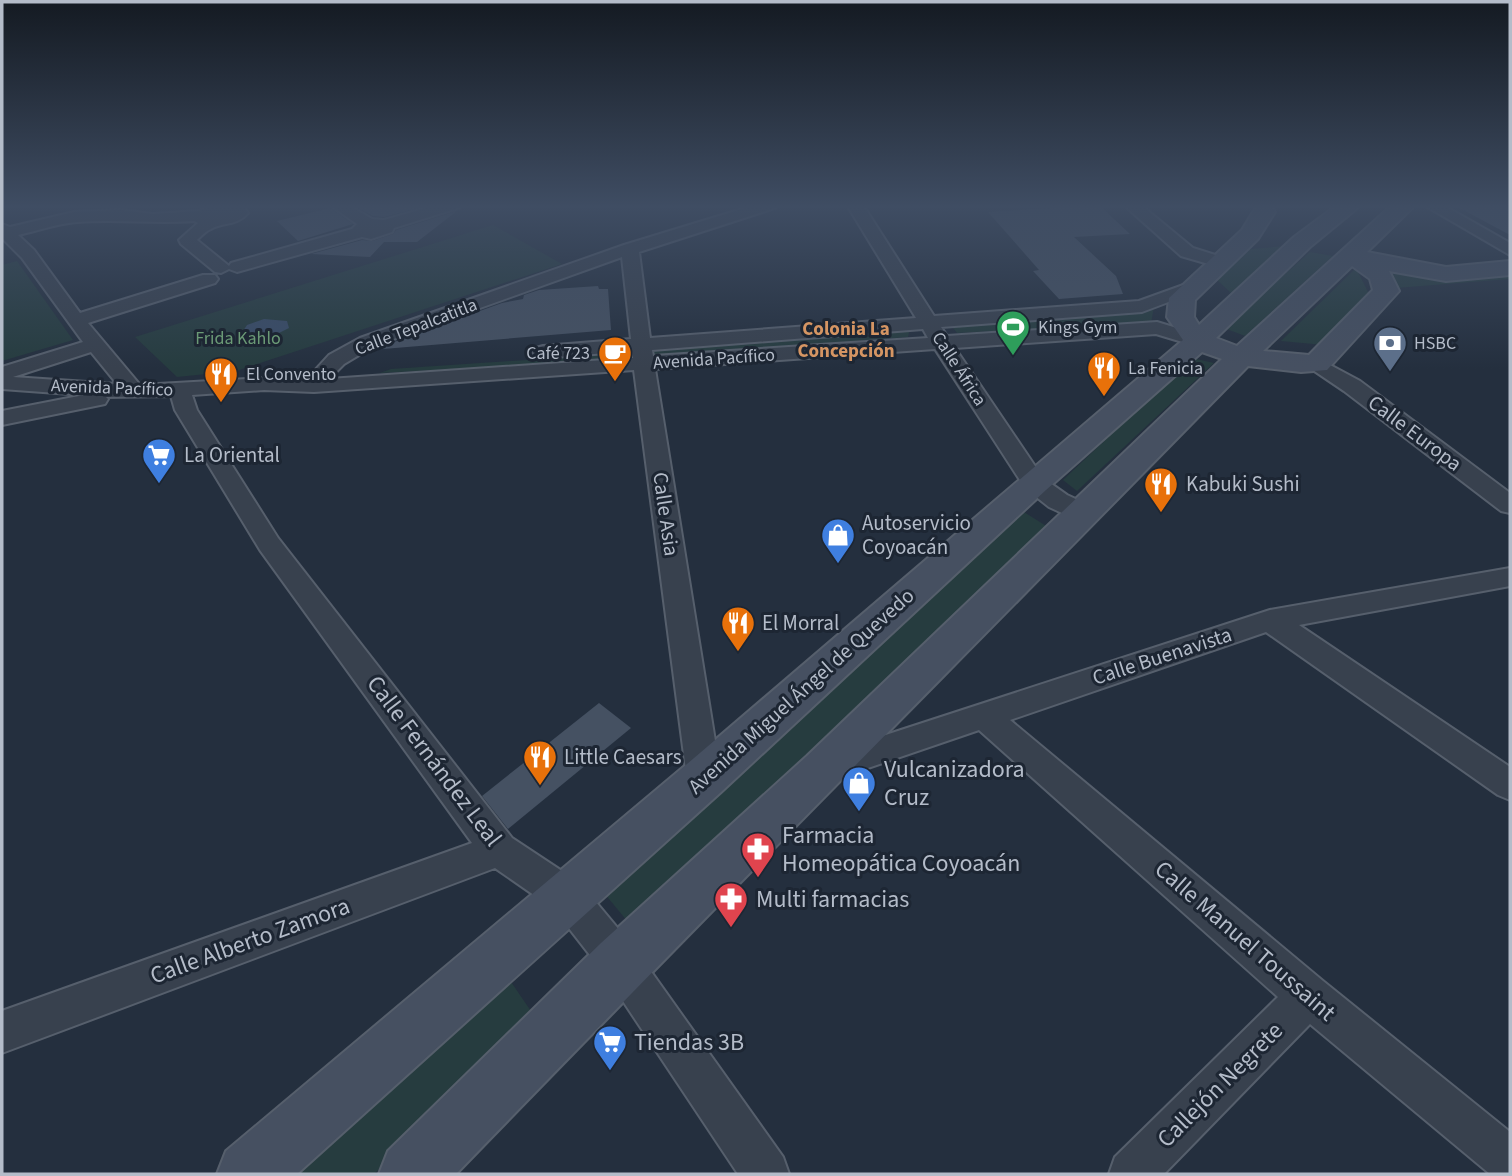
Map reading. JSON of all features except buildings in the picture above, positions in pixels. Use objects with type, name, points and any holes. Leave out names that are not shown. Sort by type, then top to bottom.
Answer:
[{"type":"main road","points":[[1199,341],[1189,332],[1180,312],[1181,300],[1189,288],[1221,260]]},
{"type":"main road","name":"Avenida Miguel Ángel de Quevedo","points":[[249,1174],[704,778],[1034,483],[1199,341],[1284,260]]},
{"type":"main road","points":[[411,1174],[621,963],[823,770],[1242,356],[1346,260]]},
{"type":"main road","points":[[1242,356],[1277,363],[1317,364],[1384,295],[1387,287],[1381,276],[1365,260]]},
{"type":"main road","points":[[1391,260],[1446,274],[1510,268]]},
{"type":"main road","points":[[1384,295],[1510,283]]},
{"type":"main road","name":"Avenida Pacífico","points":[[1199,341],[1242,356]]},
{"type":"street","points":[[2,418],[134,392],[76,321],[32,260]]},
{"type":"street","points":[[209,260],[222,271]]},
{"type":"street","points":[[76,321],[260,260]]},
{"type":"street","name":"Calle Tepalcatitla","points":[[318,378],[338,357],[367,342],[600,260]]},
{"type":"street","name":"Calle Asia","points":[[632,260],[642,354],[704,778]]},
{"type":"street","name":"Calle África","points":[[889,260],[1034,483],[1058,501],[1084,513]]},
{"type":"street","points":[[1212,260],[1219,262]]},
{"type":"street","name":"Avenida Pacífico","points":[[642,354],[927,320],[1142,306],[1189,288]]},
{"type":"street","name":"Avenida Pacífico","points":[[2,383],[134,392],[180,391],[642,354],[1157,328],[1199,341]]},
{"type":"street","points":[[2,374],[96,344]]},
{"type":"street","name":"Calle Europa","points":[[1317,364],[1352,386],[1510,505]]},
{"type":"street","name":"Calle Fernández Leal","points":[[180,391],[186,410],[269,544],[499,850],[567,896],[621,963],[766,1174]]},
{"type":"street","name":"Calle Buenavista","points":[[823,770],[1270,620],[1510,576]]},
{"type":"street","points":[[1270,620],[1510,785]]},
{"type":"street","name":"Calle Manuel Toussaint","points":[[984,716],[1308,996],[1510,1161]]},
{"type":"street","name":"Calle Alberto Zamora","points":[[2,1031],[499,850]]},
{"type":"street","name":"Callejón Negrete","points":[[1132,1174],[1308,996]]},
{"type":"green space","name":"Frida Kahlo","points":[[382,260],[555,260],[562,264],[236,371],[177,377],[135,337]]},
{"type":"green space","points":[[1239,260],[1270,260],[1231,293],[1217,280]]},
{"type":"green space","points":[[1301,260],[1329,260],[1245,336],[1224,328]]},
{"type":"green space","points":[[17,261],[73,340],[2,361],[2,265]]},
{"type":"green space","points":[[1378,266],[1433,278],[1510,272],[1510,279],[1396,288]]},
{"type":"green space","points":[[1356,268],[1370,296],[1324,345],[1281,341]]},
{"type":"green space","points":[[1154,307],[1151,323],[957,333],[950,324]]},
{"type":"green space","points":[[910,329],[908,337],[654,357],[652,348]]},
{"type":"green space","points":[[602,355],[602,361],[380,373],[391,369]]},
{"type":"green space","points":[[1192,358],[1214,363],[1077,491],[1063,480]]},
{"type":"green space","points":[[1024,512],[1051,529],[633,928],[604,893]]},
{"type":"green space","points":[[507,976],[535,1017],[374,1174],[285,1174]]},
{"type":"water","points":[[264,319],[287,321],[289,328],[267,339],[243,337],[241,334],[247,325]]},
{"type":"place","name":"Kings Gym","points":[[1013,357]]},
{"type":"place","name":"HSBC","points":[[1390,373]]},
{"type":"place","name":"Café 723","points":[[615,383]]},
{"type":"place","name":"La Fenicia","points":[[1104,398]]},
{"type":"place","name":"El Convento","points":[[221,404]]},
{"type":"place","name":"La Oriental","points":[[159,485]]},
{"type":"place","name":"Kabuki Sushi","points":[[1161,514]]},
{"type":"place","name":"Autoservicio Coyoacán","points":[[838,565]]},
{"type":"place","name":"El Morral","points":[[738,653]]},
{"type":"place","name":"Little Caesars","points":[[540,787]]},
{"type":"place","name":"Vulcanizadora Cruz","points":[[859,813]]},
{"type":"place","name":"Farmacia Homeopática Coyoacán","points":[[758,879]]},
{"type":"place","name":"Multi farmacias","points":[[731,929]]},
{"type":"place","name":"Tiendas 3B","points":[[610,1072]]},
{"type":"district","name":"Colonia La Concepción","points":[[846,340]]}]
